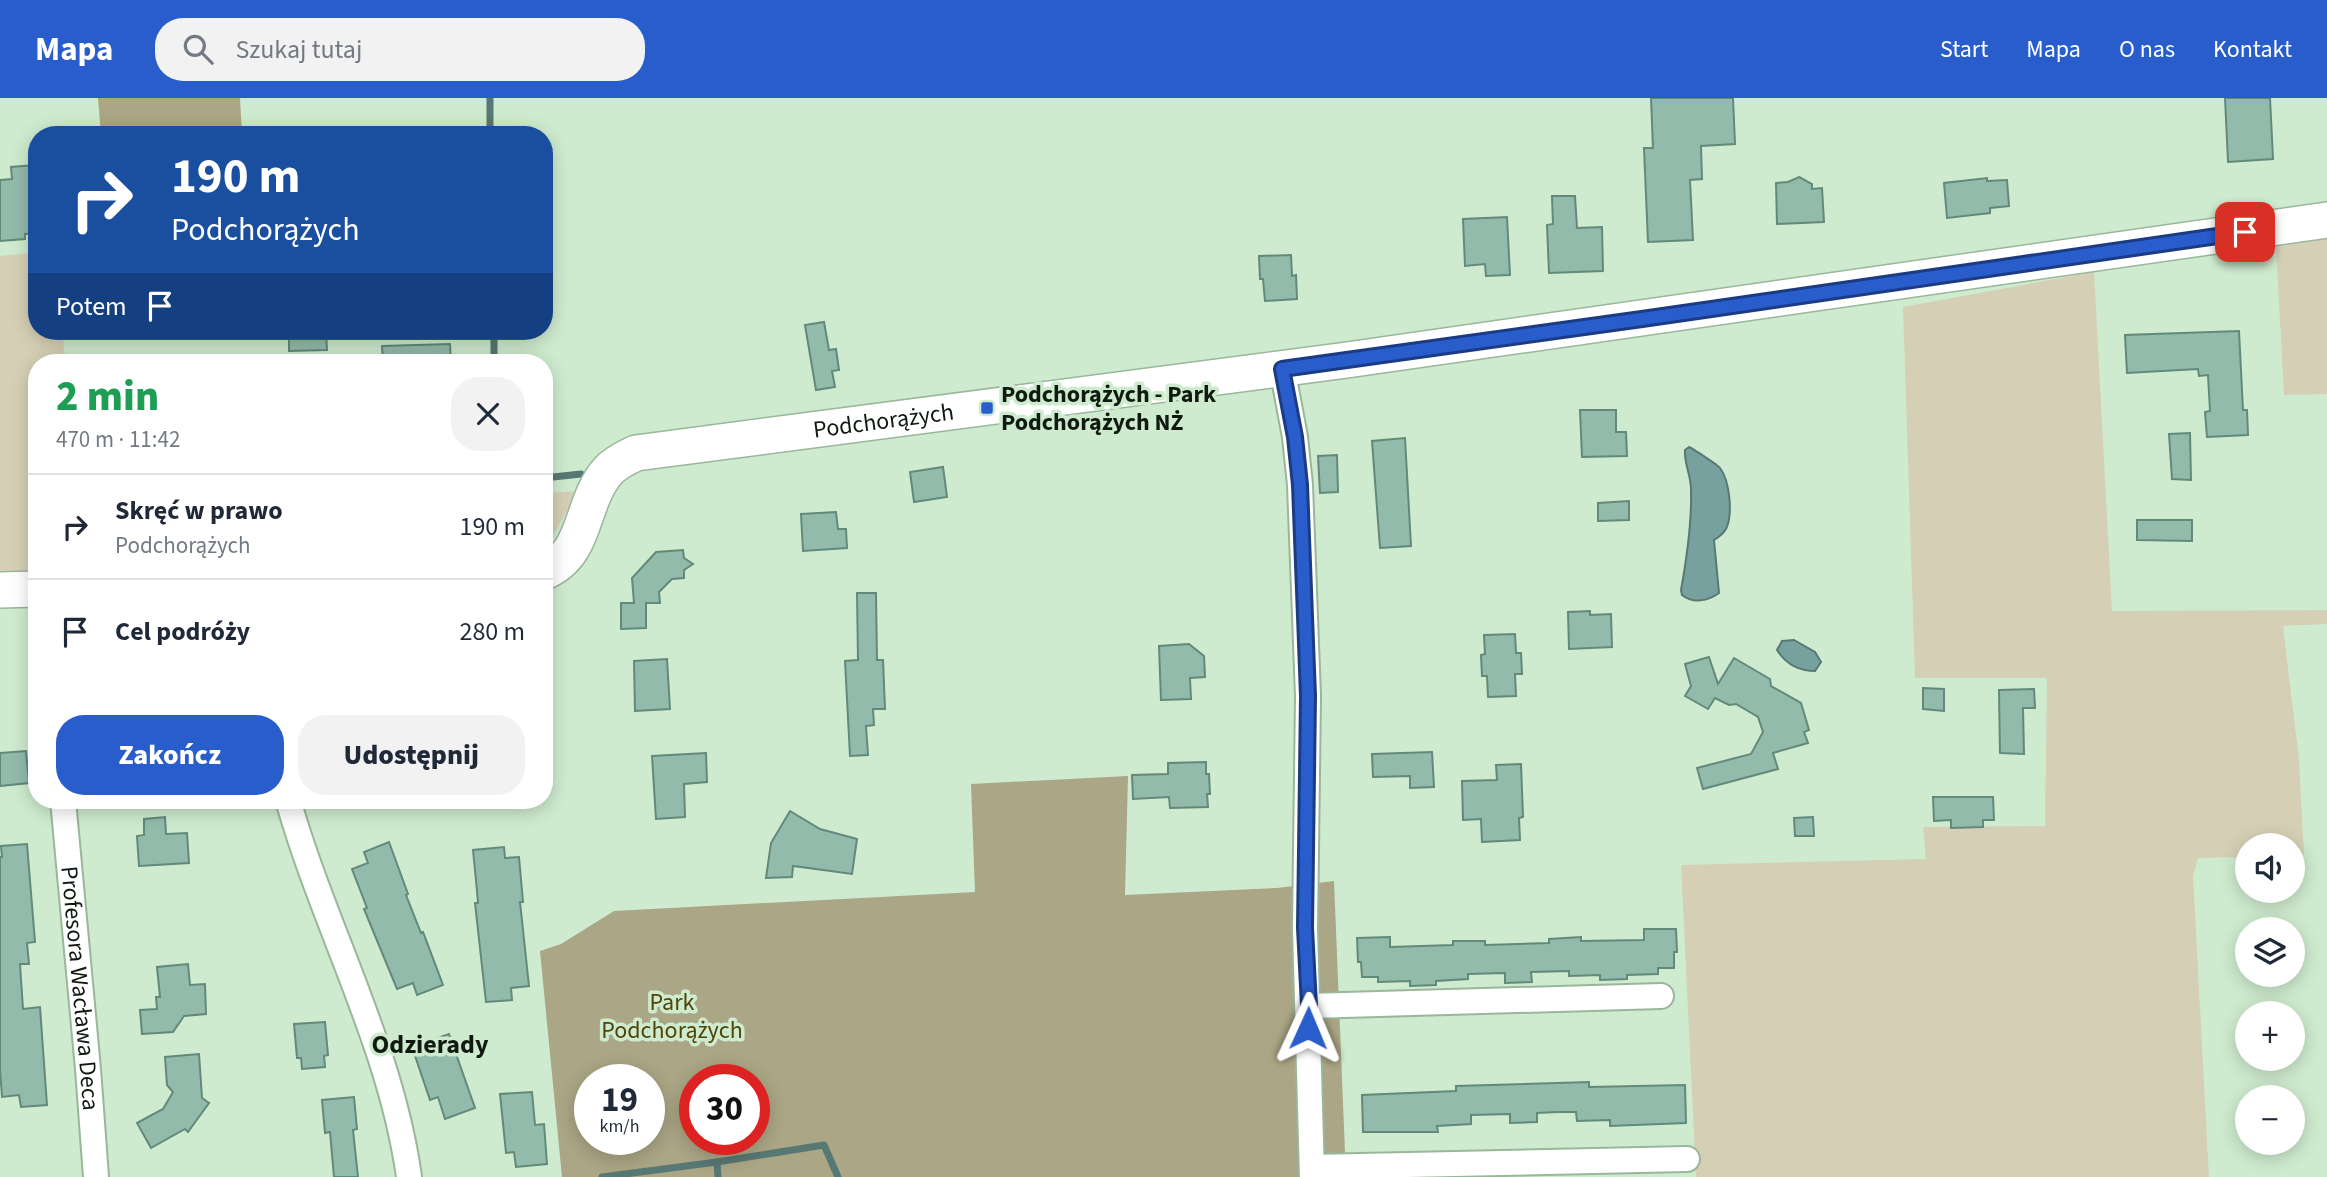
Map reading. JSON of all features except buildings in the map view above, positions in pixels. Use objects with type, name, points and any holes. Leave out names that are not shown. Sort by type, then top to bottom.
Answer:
[{"type":"street","name":"Podchorążych","points":[[553,567],[570,553],[577,541],[594,494],[609,470],[636,453],[1282,369],[2327,220]]},
{"type":"street","points":[[1282,369],[1295,437],[1300,485],[1308,696],[1305,928],[1312,1172],[1687,1159]]},
{"type":"street","name":"Profesora Wacława Deca","points":[[64,809],[96,1177]]},
{"type":"street","points":[[291,809],[394,1101],[403,1135],[409,1177]]},
{"type":"street","points":[[1309,1006],[1661,996]]},
{"type":"shaded area","points":[[2327,237],[2327,394],[2284,395],[2276,247]]},
{"type":"shaded area","points":[[28,253],[28,340],[63,340],[66,354],[28,354],[28,574],[0,574],[0,256]]},
{"type":"shaded area","points":[[2094,272],[2112,611],[2327,610],[2327,624],[2283,626],[2299,760],[2303,833],[2235,833],[2235,857],[2198,858],[2193,876],[2209,1177],[1696,1177],[1681,865],[1926,859],[1923,827],[2045,826],[2047,678],[1915,678],[1903,307]]},
{"type":"shaded area","points":[[578,491],[553,536],[553,492]]},
{"type":"green space","points":[[98,98],[240,98],[242,126],[100,126]]},
{"type":"green space","name":"Park Podchorążych","points":[[1128,776],[1125,895],[1277,888],[1334,881],[1346,1177],[562,1177],[540,951],[561,944],[614,911],[975,892],[971,784]]},
{"type":"water","points":[[1689,447],[1720,468],[1729,498],[1726,529],[1714,540],[1719,593],[1700,600],[1686,598],[1681,590],[1691,514],[1691,484],[1685,455],[1685,450]]},
{"type":"water","points":[[1794,640],[1815,652],[1821,662],[1815,671],[1793,666],[1777,650],[1782,641]]},
{"type":"waterway","points":[[490,98],[490,126]]},
{"type":"waterway","points":[[494,340],[494,354]]},
{"type":"waterway","points":[[553,477],[581,474]]},
{"type":"waterway","points":[[717,1162],[824,1145],[838,1177]]},
{"type":"waterway","points":[[602,1177],[717,1162],[718,1177]]},
{"type":"place","name":"Podchorążych - Park Podchorążych NŻ","points":[[987,408]]},
{"type":"district","name":"Odzierady","points":[[430,1044]]},
{"type":"route","points":[[1308,1028],[1305,928],[1308,696],[1300,485],[1295,437],[1282,369],[2245,232]]}]
